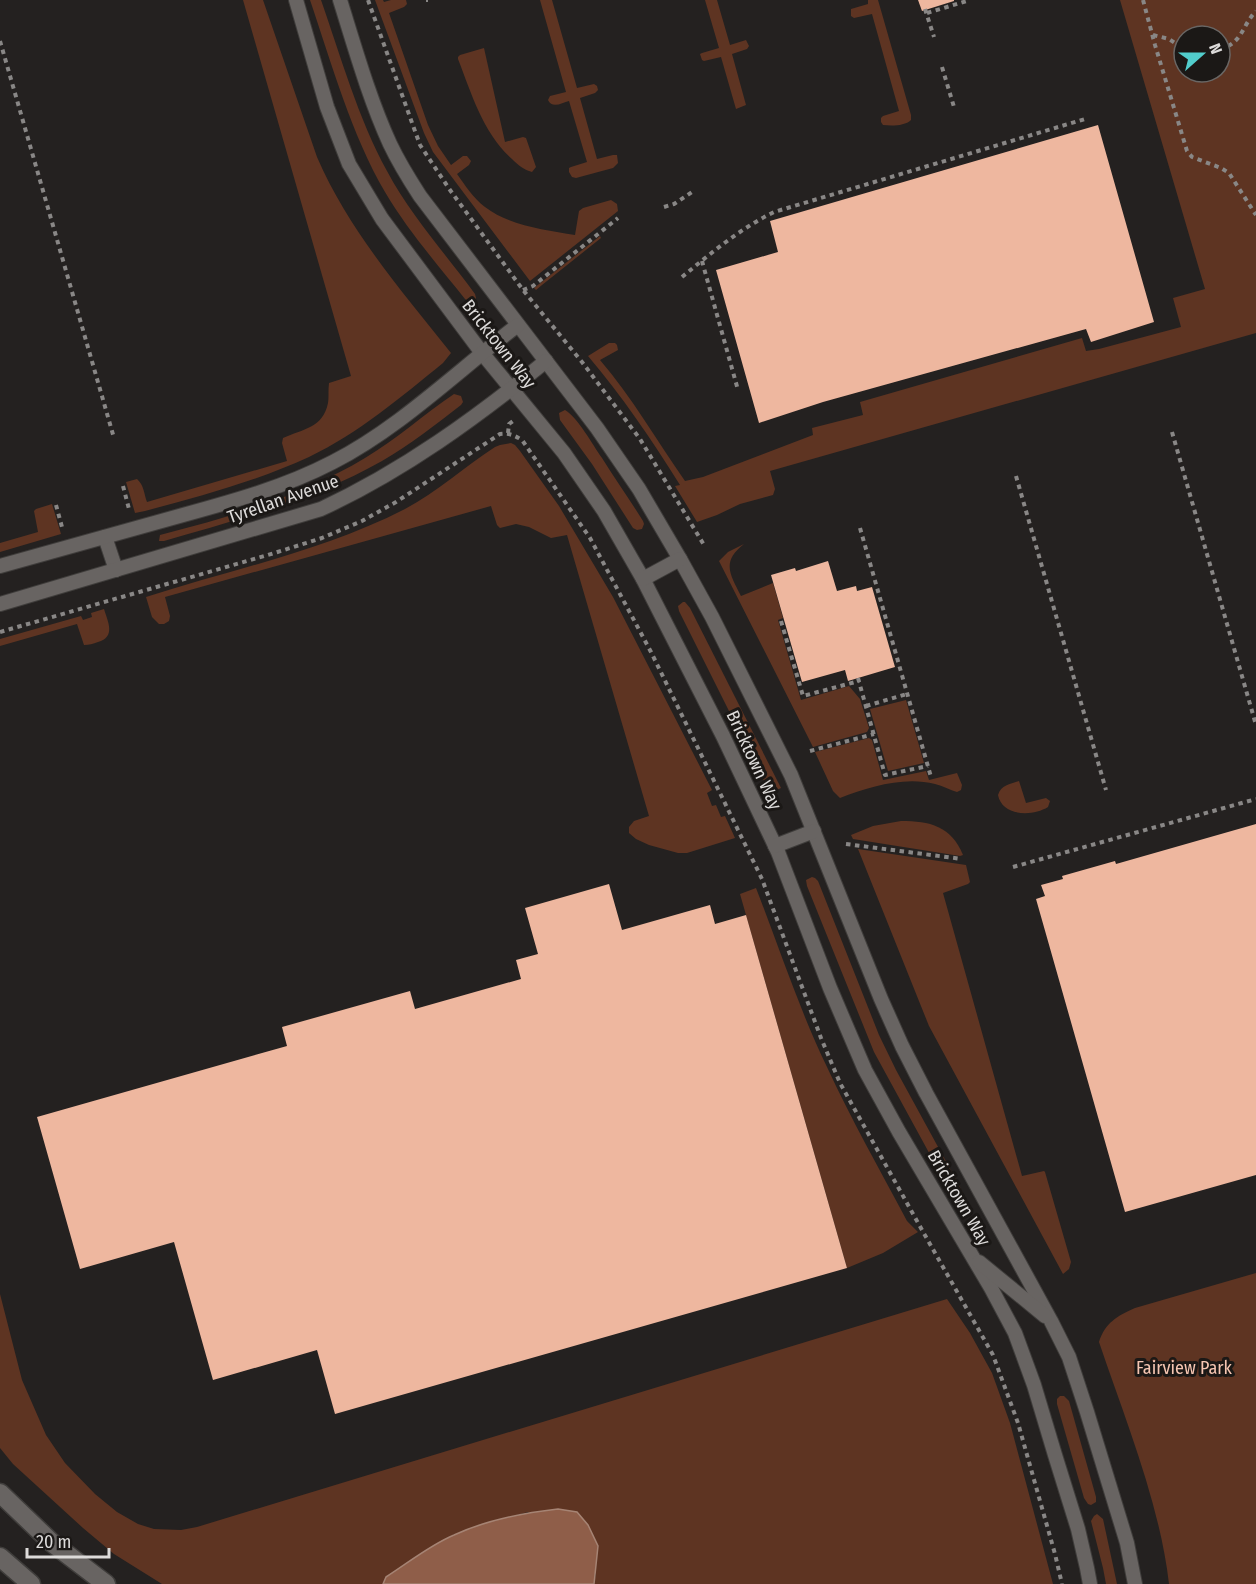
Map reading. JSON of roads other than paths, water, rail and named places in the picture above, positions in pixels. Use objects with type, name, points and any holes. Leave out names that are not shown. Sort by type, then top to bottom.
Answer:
[{"type":"street","points":[[0,1493],[51,1542],[106,1584]]},
{"type":"street","points":[[0,1557],[31,1584]]},
{"type":"lane","name":"Bricktown Way","points":[[296,0],[327,107],[349,164],[382,219],[482,352],[564,453],[604,511],[643,579],[723,736],[775,846],[865,1070],[1015,1333],[1034,1385],[1078,1529],[1090,1584]]},
{"type":"lane","name":"Bricktown Way","points":[[340,0],[370,93],[390,144],[404,171],[420,196],[597,428],[639,489],[680,559],[763,716],[791,774],[902,1046],[1069,1357],[1088,1412],[1127,1544],[1135,1584]]},
{"type":"lane","name":"Tyrellan Avenue","points":[[0,566],[251,496],[304,477],[335,461],[404,417],[518,325]]},
{"type":"lane","name":"Tyrellan Avenue","points":[[0,604],[331,504],[380,479],[428,450],[512,389],[546,361]]},
{"type":"lane","points":[[105,537],[116,570]]},
{"type":"lane","points":[[643,579],[680,559]]},
{"type":"lane","points":[[775,846],[813,831]]},
{"type":"lane","points":[[971,1254],[1051,1321]]},
{"type":"park label","name":"Fairview Park","points":[[1184,1368]]}]
